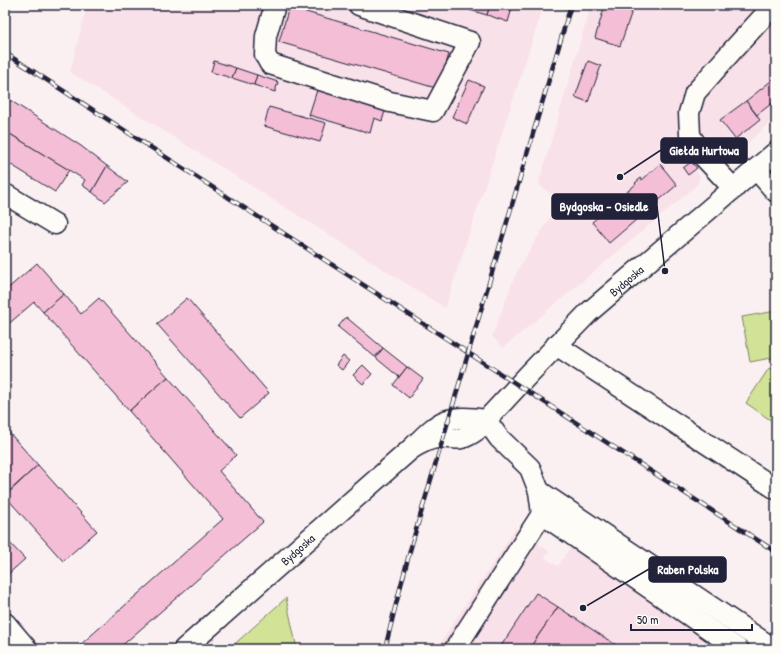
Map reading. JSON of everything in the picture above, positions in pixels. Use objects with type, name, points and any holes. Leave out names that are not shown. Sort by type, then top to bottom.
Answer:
[{"type":"street","points":[[275,5],[266,36],[265,55],[270,64],[390,102],[433,111],[470,42],[359,5]]},
{"type":"street","points":[[734,189],[702,155],[690,135],[689,114],[695,93],[774,5]]},
{"type":"street","name":"Bydgoska","points":[[184,649],[411,449],[436,425],[449,419],[470,417],[486,420],[556,345],[600,302],[776,152]]},
{"type":"street","points":[[756,169],[776,192]]},
{"type":"street","points":[[5,194],[55,224]]},
{"type":"street","points":[[556,345],[776,489]]},
{"type":"street","points":[[455,649],[542,514],[539,491],[530,468],[499,438],[486,420]]},
{"type":"street","points":[[539,491],[774,649]]},
{"type":"street","points":[[542,514],[738,649]]},
{"type":"street","points":[[5,623],[27,649]]},
{"type":"shaded area","points":[[87,5],[544,5],[445,308],[70,72]]},
{"type":"shaded area","points":[[591,5],[776,5],[776,116],[758,134],[733,155],[726,156],[717,151],[696,169],[700,178],[695,187],[503,348],[492,336],[512,283],[518,269],[560,201],[540,186],[539,182]]},
{"type":"shaded area","points":[[516,528],[549,551],[545,558],[558,566],[576,538],[765,649],[436,649]]},
{"type":"green space","points":[[776,311],[776,357],[750,362],[742,317]]},
{"type":"green space","points":[[769,368],[776,372],[776,424],[746,403]]},
{"type":"green space","points":[[286,598],[297,649],[229,649]]},
{"type":"building","points":[[452,5],[490,5],[487,15]]},
{"type":"building","points":[[490,5],[513,5],[508,22],[487,15]]},
{"type":"building","points":[[605,5],[634,5],[620,46],[595,38]]},
{"type":"building","points":[[289,7],[449,54],[439,89],[279,42]]},
{"type":"building","points":[[214,61],[236,68],[232,78],[211,72]]},
{"type":"building","points":[[588,61],[601,66],[588,102],[575,97]]},
{"type":"building","points":[[236,68],[257,75],[254,85],[232,78]]},
{"type":"building","points":[[257,75],[278,82],[275,92],[254,85]]},
{"type":"building","points":[[776,77],[776,100],[757,115],[746,101]]},
{"type":"building","points":[[469,80],[484,86],[467,124],[452,117]]},
{"type":"building","points":[[317,90],[385,111],[382,121],[374,118],[370,133],[309,115]]},
{"type":"building","points":[[5,97],[81,146],[107,166],[92,192],[82,185],[85,180],[5,131]]},
{"type":"building","points":[[746,101],[760,120],[735,139],[720,120]]},
{"type":"building","points":[[269,107],[326,123],[320,142],[264,126]]},
{"type":"building","points":[[5,131],[69,170],[55,192],[5,161]]},
{"type":"building","points":[[691,162],[697,168],[688,175],[683,168]]},
{"type":"building","points":[[660,164],[677,185],[609,243],[592,222],[610,207],[609,206],[614,201],[615,202],[636,184],[635,183],[641,178],[642,180]]},
{"type":"building","points":[[107,166],[128,182],[105,202],[92,192]]},
{"type":"building","points":[[776,213],[776,226],[770,219]]},
{"type":"building","points":[[37,263],[64,294],[43,312],[34,302],[5,327],[5,291]]},
{"type":"building","points":[[64,294],[81,314],[99,298],[168,377],[129,411],[43,312]]},
{"type":"building","points":[[187,298],[269,393],[240,418],[157,324]]},
{"type":"building","points":[[346,317],[383,348],[375,357],[338,327]]},
{"type":"building","points":[[383,348],[407,367],[399,377],[376,358]]},
{"type":"building","points":[[343,356],[349,361],[342,370],[336,365]]},
{"type":"building","points":[[363,365],[372,374],[363,384],[353,375]]},
{"type":"building","points":[[407,367],[423,379],[409,398],[393,385]]},
{"type":"building","points":[[168,377],[236,455],[219,471],[263,522],[118,649],[82,649],[79,646],[223,519],[129,411]]},
{"type":"building","points":[[5,428],[38,465],[5,495]]},
{"type":"building","points":[[38,465],[97,531],[63,561],[5,496]]},
{"type":"building","points":[[5,538],[25,559],[6,576],[5,575]]},
{"type":"building","points":[[536,593],[558,607],[529,649],[499,649]]},
{"type":"building","points":[[558,607],[622,649],[529,649]]},
{"type":"railway","points":[[385,649],[411,547],[571,5]]},
{"type":"railway","points":[[5,53],[776,552]]},
{"type":"place","name":"Giełda Hurtowa","points":[[620,177]]},
{"type":"place","name":"Bydgoska - Osiedle","points":[[665,271]]},
{"type":"place","name":"Raben Polska","points":[[583,608]]}]
